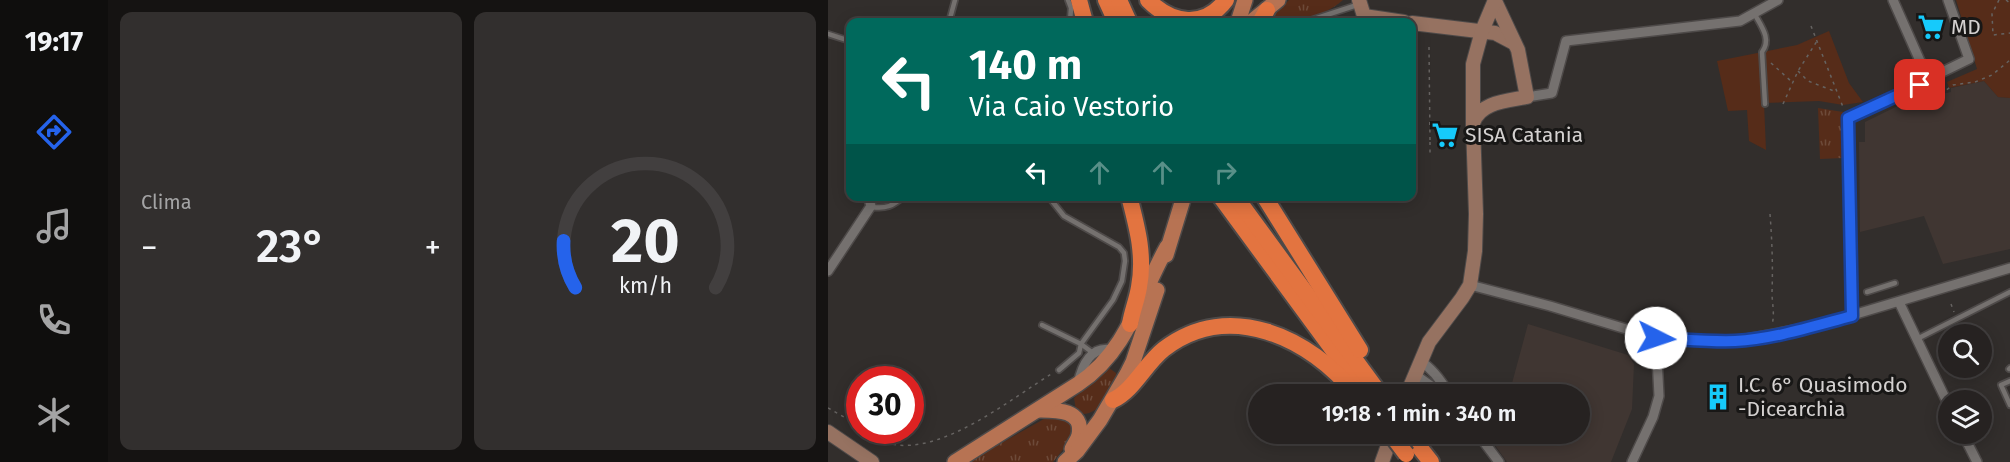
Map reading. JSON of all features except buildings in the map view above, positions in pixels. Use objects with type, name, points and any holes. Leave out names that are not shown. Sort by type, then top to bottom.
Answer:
[{"type":"highway","points":[[1079,0],[1084,18]]},
{"type":"highway","points":[[1106,0],[1114,18]]},
{"type":"highway","points":[[1119,0],[1127,18]]},
{"type":"highway","points":[[1148,0],[1167,15],[1176,18]]},
{"type":"highway","points":[[1198,18],[1212,14],[1226,0]]},
{"type":"highway","points":[[1130,324],[1139,288],[1142,258],[1131,201]]},
{"type":"highway","points":[[1224,201],[1358,384]]},
{"type":"highway","points":[[1239,201],[1373,384]]},
{"type":"highway","points":[[1267,201],[1383,384]]},
{"type":"highway","points":[[1117,393],[1123,396],[1154,357],[1176,341],[1200,331],[1227,326],[1268,331],[1298,344],[1345,384]]},
{"type":"highway","points":[[1411,448],[1431,462]]},
{"type":"main road","points":[[1239,18],[1245,0]]},
{"type":"main road","points":[[955,462],[1078,384],[1130,324],[1167,247],[1182,201]]},
{"type":"main road","points":[[1067,460],[1077,451],[1117,393],[1133,362],[1164,268],[1167,247]]},
{"type":"main road","points":[[1103,354],[1118,370],[1117,393]]},
{"type":"main road","points":[[1038,410],[1063,410],[1077,422],[1079,437],[1067,460]]},
{"type":"street","points":[[1495,0],[1516,44],[1527,97]]},
{"type":"street","points":[[1411,384],[1429,342],[1470,285],[1476,223],[1471,100],[1476,49],[1495,0]]},
{"type":"street","points":[[1473,125],[1479,112],[1491,105],[1552,93],[1566,41],[1740,21],[1778,0]]},
{"type":"street","points":[[1893,0],[1928,78],[1969,59],[1948,0]]},
{"type":"street","points":[[1359,2],[1362,14],[1368,18]]},
{"type":"street","points":[[1416,23],[1502,35],[1516,44]]},
{"type":"street","points":[[1476,49],[1491,40],[1503,40],[1516,44]]},
{"type":"street","points":[[1852,316],[1848,118],[1920,85]]},
{"type":"street","points":[[1471,100],[1475,99],[1479,103],[1491,105]]},
{"type":"street","points":[[828,271],[871,207],[869,201]]},
{"type":"street","points":[[1470,285],[1656,338],[1737,341],[1852,316],[2010,268]]},
{"type":"street","points":[[1899,302],[1941,390]]},
{"type":"street","points":[[1632,462],[1653,417],[1659,396],[1656,338]]},
{"type":"street","points":[[1417,367],[1426,365],[1443,384]]},
{"type":"street","points":[[1417,367],[1432,384]]},
{"type":"street","points":[[828,432],[872,462]]},
{"type":"street","points":[[1382,462],[1388,444]]},
{"type":"street","points":[[1486,444],[1499,462]]},
{"type":"street","points":[[1968,444],[1977,462]]},
{"type":"lane","points":[[951,18],[955,0]]},
{"type":"lane","points":[[1068,0],[1071,8],[1070,18]]},
{"type":"lane","points":[[1316,18],[1359,2]]},
{"type":"lane","points":[[1754,13],[1767,39],[1762,52],[1765,104]]},
{"type":"lane","points":[[828,34],[846,40]]},
{"type":"lane","points":[[871,207],[888,207],[898,201]]},
{"type":"lane","points":[[1052,201],[1064,216],[1119,247],[1124,253],[1125,261],[1122,281],[1113,300],[1081,344],[1079,353],[1059,370]]},
{"type":"lane","points":[[1867,292],[1895,283]]},
{"type":"lane","points":[[1917,339],[2010,292]]},
{"type":"lane","points":[[1042,325],[1103,354]]},
{"type":"lane","points":[[2010,381],[2001,385],[2010,405]]},
{"type":"path","points":[[1999,0],[1992,14],[1993,35],[2010,33]]},
{"type":"path","points":[[2006,0],[2010,3]]},
{"type":"path","points":[[1810,26],[1843,107]]},
{"type":"path","points":[[1783,104],[1792,82],[1817,41]]},
{"type":"path","points":[[1429,47],[1430,155]]},
{"type":"path","points":[[1762,56],[1792,82]]},
{"type":"path","points":[[1920,85],[1926,95],[1945,91],[1953,85],[1992,75],[2010,60]]},
{"type":"path","points":[[1798,71],[1808,81],[1835,92]]},
{"type":"path","points":[[1770,214],[1772,295],[1775,313],[1771,335]]},
{"type":"path","points":[[924,442],[935,442],[963,430],[1059,370]]},
{"type":"path","points":[[828,408],[846,418]]},
{"type":"shaded area","points":[[1984,81],[1998,97],[2010,98],[2010,249],[1943,264],[1924,216],[1860,232],[1859,142],[1865,142],[1865,122],[1918,96],[1922,98],[1951,92],[1951,88]]},
{"type":"shaded area","points":[[1528,324],[1628,355],[1634,364],[1632,409],[1611,462],[1507,462],[1494,444],[1590,444],[1590,384],[1512,384]]},
{"type":"green space","points":[[1289,0],[1343,0],[1326,11],[1307,18],[1271,18]]},
{"type":"green space","points":[[1956,0],[2010,0],[2010,98],[1998,97],[1984,81],[1949,88],[1947,82],[1977,69]]},
{"type":"green space","points":[[1829,31],[1849,83],[1863,102],[1843,105],[1819,101],[1764,103],[1766,150],[1749,141],[1747,110],[1728,111],[1717,61],[1797,45]]},
{"type":"green space","points":[[1818,108],[1843,112],[1843,158],[1820,159]]},
{"type":"green space","points":[[1109,368],[1116,373],[1111,393],[1094,411],[1081,414],[1076,410],[1074,398]]},
{"type":"green space","points":[[1051,415],[1072,422],[1073,437],[1053,462],[968,462]]},
{"type":"place","name":"MD","points":[[1931,27]]},
{"type":"place","name":"SISA Catania","points":[[1445,135]]},
{"type":"place","name":"I.C. 6° Quasimodo -Dicearchia","points":[[1718,397]]},
{"type":"route","points":[[1656,338],[1737,341],[1816,326],[1852,316],[1848,118],[1920,85]]}]
